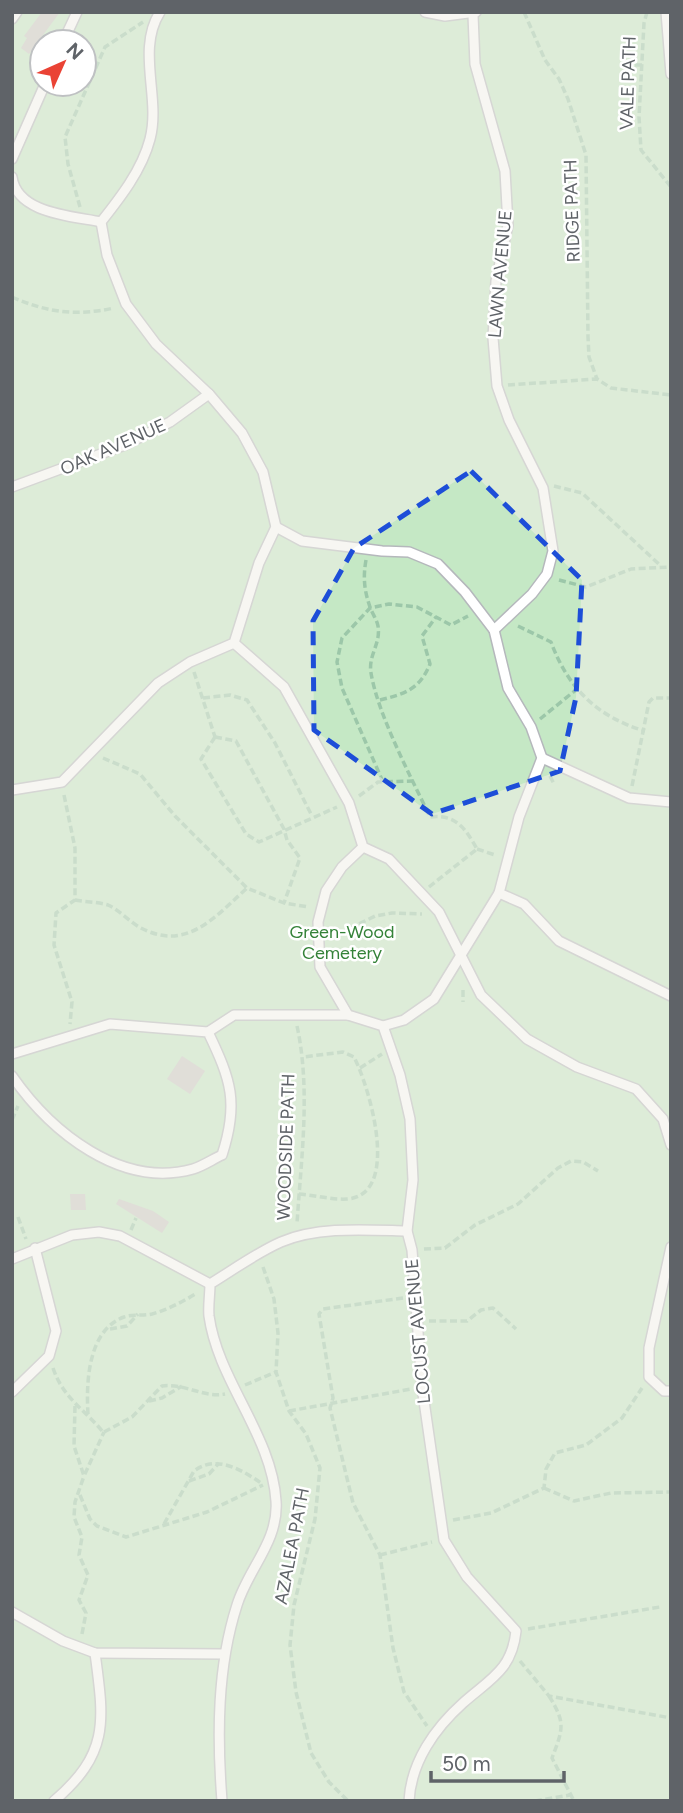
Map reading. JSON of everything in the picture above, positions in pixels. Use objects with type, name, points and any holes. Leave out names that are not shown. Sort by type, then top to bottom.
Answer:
[{"type":"lane","points":[[12,19],[17,12]]},
{"type":"lane","points":[[70,28],[77,12]]},
{"type":"lane","points":[[425,12],[475,13]]},
{"type":"lane","points":[[666,12],[671,74]]},
{"type":"lane","name":"LAWN AVENUE","points":[[475,13],[475,64],[505,171],[508,225],[496,281],[493,338],[497,386],[509,420],[543,488],[553,551],[547,574],[533,594],[494,630]]},
{"type":"lane","points":[[12,790],[62,782],[158,683],[190,662],[234,643],[259,563],[276,527],[263,472],[242,433],[209,394],[156,344],[127,306],[107,255],[101,222],[127,188],[150,139],[148,50],[159,14]]},
{"type":"lane","points":[[12,159],[39,98]]},
{"type":"lane","points":[[12,177],[24,200],[49,211],[101,222]]},
{"type":"lane","name":"OAK AVENUE","points":[[12,487],[125,445],[170,422],[209,394]]},
{"type":"lane","points":[[12,1054],[110,1024],[208,1032],[234,1015],[348,1015],[383,1026],[404,1020],[434,999],[499,893],[519,817],[542,758],[531,727],[508,688],[494,630],[439,564],[409,552],[302,541],[276,527]]},
{"type":"lane","points":[[234,643],[284,687],[349,803],[363,847],[389,859],[439,912],[481,995],[527,1039],[577,1067],[636,1089],[663,1119],[671,1145]]},
{"type":"lane","points":[[542,758],[629,798],[671,802]]},
{"type":"lane","points":[[348,1015],[320,967],[321,909],[326,891],[342,867],[363,847]]},
{"type":"lane","points":[[499,893],[524,904],[559,940],[671,996]]},
{"type":"lane","name":"LOCUST AVENUE","points":[[383,1026],[400,1074],[410,1119],[412,1180],[407,1231],[412,1250],[422,1387],[444,1540],[467,1577],[516,1631]]},
{"type":"lane","points":[[12,1076],[26,1096],[68,1137],[116,1165],[167,1172],[194,1169],[222,1155],[233,1122],[228,1074],[208,1032]]},
{"type":"lane","points":[[210,1284],[259,1254],[296,1237],[367,1230],[407,1231]]},
{"type":"lane","points":[[12,1259],[72,1235],[99,1233],[120,1236],[210,1284]]},
{"type":"lane","points":[[671,1247],[649,1348],[649,1377],[664,1391],[671,1391]]},
{"type":"lane","points":[[12,1392],[49,1356],[56,1331],[35,1248]]},
{"type":"lane","points":[[210,1284],[209,1315],[218,1348],[274,1480],[277,1505],[271,1538],[238,1602],[223,1654],[219,1766],[222,1801]]},
{"type":"lane","points":[[12,1612],[95,1653],[223,1654]]},
{"type":"lane","points":[[409,1801],[409,1789],[433,1734],[463,1703],[495,1678],[514,1651],[516,1631]]},
{"type":"lane","points":[[54,1801],[88,1767],[97,1745],[102,1723],[95,1653]]},
{"type":"path","name":"RIDGE PATH","points":[[524,12],[545,60],[559,79],[568,99],[586,155],[589,358],[597,379]]},
{"type":"path","name":"VALE PATH","points":[[647,12],[643,23],[641,150],[671,187]]},
{"type":"path","points":[[83,219],[68,164],[65,137],[105,47],[134,25],[159,14]]},
{"type":"path","points":[[635,65],[642,65]]},
{"type":"path","points":[[12,297],[33,306],[79,315],[127,306]]},
{"type":"path","points":[[497,386],[597,379],[611,388],[671,395]]},
{"type":"path","points":[[543,488],[571,488],[582,493],[661,566]]},
{"type":"path","points":[[367,549],[363,578],[370,608],[378,625],[377,644],[370,656],[371,674],[379,700],[430,817],[442,816],[458,820],[477,849],[507,859]]},
{"type":"path","points":[[559,580],[586,587],[631,569],[671,567]]},
{"type":"path","points":[[383,782],[342,688],[337,662],[342,638],[370,608],[404,604],[417,607],[450,625],[465,617]]},
{"type":"path","points":[[379,700],[414,689],[425,677],[430,664],[422,636],[436,617]]},
{"type":"path","points":[[519,626],[551,642],[563,672],[577,689],[611,719],[645,731]]},
{"type":"path","points":[[190,662],[215,737],[201,759],[246,834],[259,842],[312,816],[349,803],[383,782],[414,781]]},
{"type":"path","points":[[538,721],[577,689]]},
{"type":"path","points":[[203,698],[230,695],[247,700],[275,743],[312,816]]},
{"type":"path","points":[[629,798],[649,702],[653,698],[671,698]]},
{"type":"path","points":[[215,737],[236,741],[284,829],[287,840],[300,858],[284,903]]},
{"type":"path","points":[[91,752],[140,775],[175,816],[247,887],[284,903],[321,909]]},
{"type":"path","points":[[62,782],[75,848],[75,900]]},
{"type":"path","points":[[421,893],[477,849]]},
{"type":"path","points":[[68,1035],[72,1002],[54,945],[56,913],[75,900],[107,905],[142,928],[174,936],[191,933],[208,923],[247,887]]},
{"type":"path","points":[[319,939],[338,937],[374,916],[439,912]]},
{"type":"path","name":"WOODSIDE PATH","points":[[295,1017],[303,1057],[296,1237]]},
{"type":"path","points":[[360,1068],[390,1049]]},
{"type":"path","points":[[299,1194],[348,1199],[370,1188],[378,1172],[376,1138],[360,1068],[354,1057],[343,1052],[303,1057]]},
{"type":"path","points":[[412,1250],[445,1248],[475,1224],[518,1205],[558,1168],[571,1161],[583,1162],[598,1171]]},
{"type":"path","points":[[18,1217],[24,1231]]},
{"type":"path","name":"AZALEA PATH","points":[[259,1254],[274,1299],[278,1333],[276,1373],[289,1411],[306,1434],[320,1468],[315,1519],[294,1605],[290,1645],[296,1692],[311,1753],[329,1782],[348,1801]]},
{"type":"path","points":[[89,1414],[86,1384],[95,1351],[108,1329],[126,1316],[152,1314],[210,1284]]},
{"type":"path","points":[[416,1297],[323,1309],[318,1314],[333,1398],[330,1408],[353,1503],[380,1555],[393,1648],[404,1692],[433,1734]]},
{"type":"path","points":[[416,1321],[467,1321],[481,1310],[493,1308],[516,1329]]},
{"type":"path","points":[[108,1329],[127,1326],[138,1314]]},
{"type":"path","points":[[49,1356],[60,1387],[75,1406],[89,1414],[104,1432]]},
{"type":"path","points":[[77,1646],[86,1622],[86,1612],[79,1600],[88,1575],[79,1555],[82,1537],[74,1517],[75,1502],[104,1432],[132,1417],[162,1386],[182,1386],[214,1396],[276,1373]]},
{"type":"path","points":[[544,1488],[546,1469],[555,1453],[586,1445],[622,1418],[649,1377]]},
{"type":"path","points":[[147,1401],[162,1398],[182,1386]]},
{"type":"path","points":[[289,1411],[422,1387]]},
{"type":"path","points":[[75,1406],[74,1446],[84,1476]]},
{"type":"path","points":[[163,1525],[200,1466],[220,1463],[263,1485]]},
{"type":"path","points":[[189,1481],[209,1474],[220,1463]]},
{"type":"path","points":[[80,1495],[90,1519],[105,1532],[137,1536],[220,1507],[274,1480]]},
{"type":"path","points":[[441,1522],[491,1513],[544,1488],[574,1501],[611,1493],[671,1492]]},
{"type":"path","points":[[380,1555],[444,1540]]},
{"type":"path","points":[[516,1631],[660,1607]]},
{"type":"path","points":[[514,1651],[531,1678],[549,1696],[559,1712],[563,1728],[552,1758],[574,1801]]},
{"type":"path","points":[[549,1696],[671,1718]]},
{"type":"path","points":[[535,1801],[570,1795]]},
{"type":"highlighted area","points":[[471,471],[582,580],[576,697],[560,771],[432,814],[314,730],[313,621],[354,548]]},
{"type":"green space","name":"Green-Wood Cemetery","points":[[12,12],[671,12],[671,1801],[12,1801]]},
{"type":"building","points":[[42,12],[60,12],[48,28],[30,28]]},
{"type":"building","points":[[28,31],[28,53],[21,48],[27,38],[24,36]]},
{"type":"building","points":[[182,1056],[205,1071],[190,1094],[167,1079]]},
{"type":"building","points":[[70,1194],[85,1194],[86,1210],[71,1210]]},
{"type":"building","points":[[119,1199],[153,1211],[169,1222],[162,1233],[116,1204]]}]
